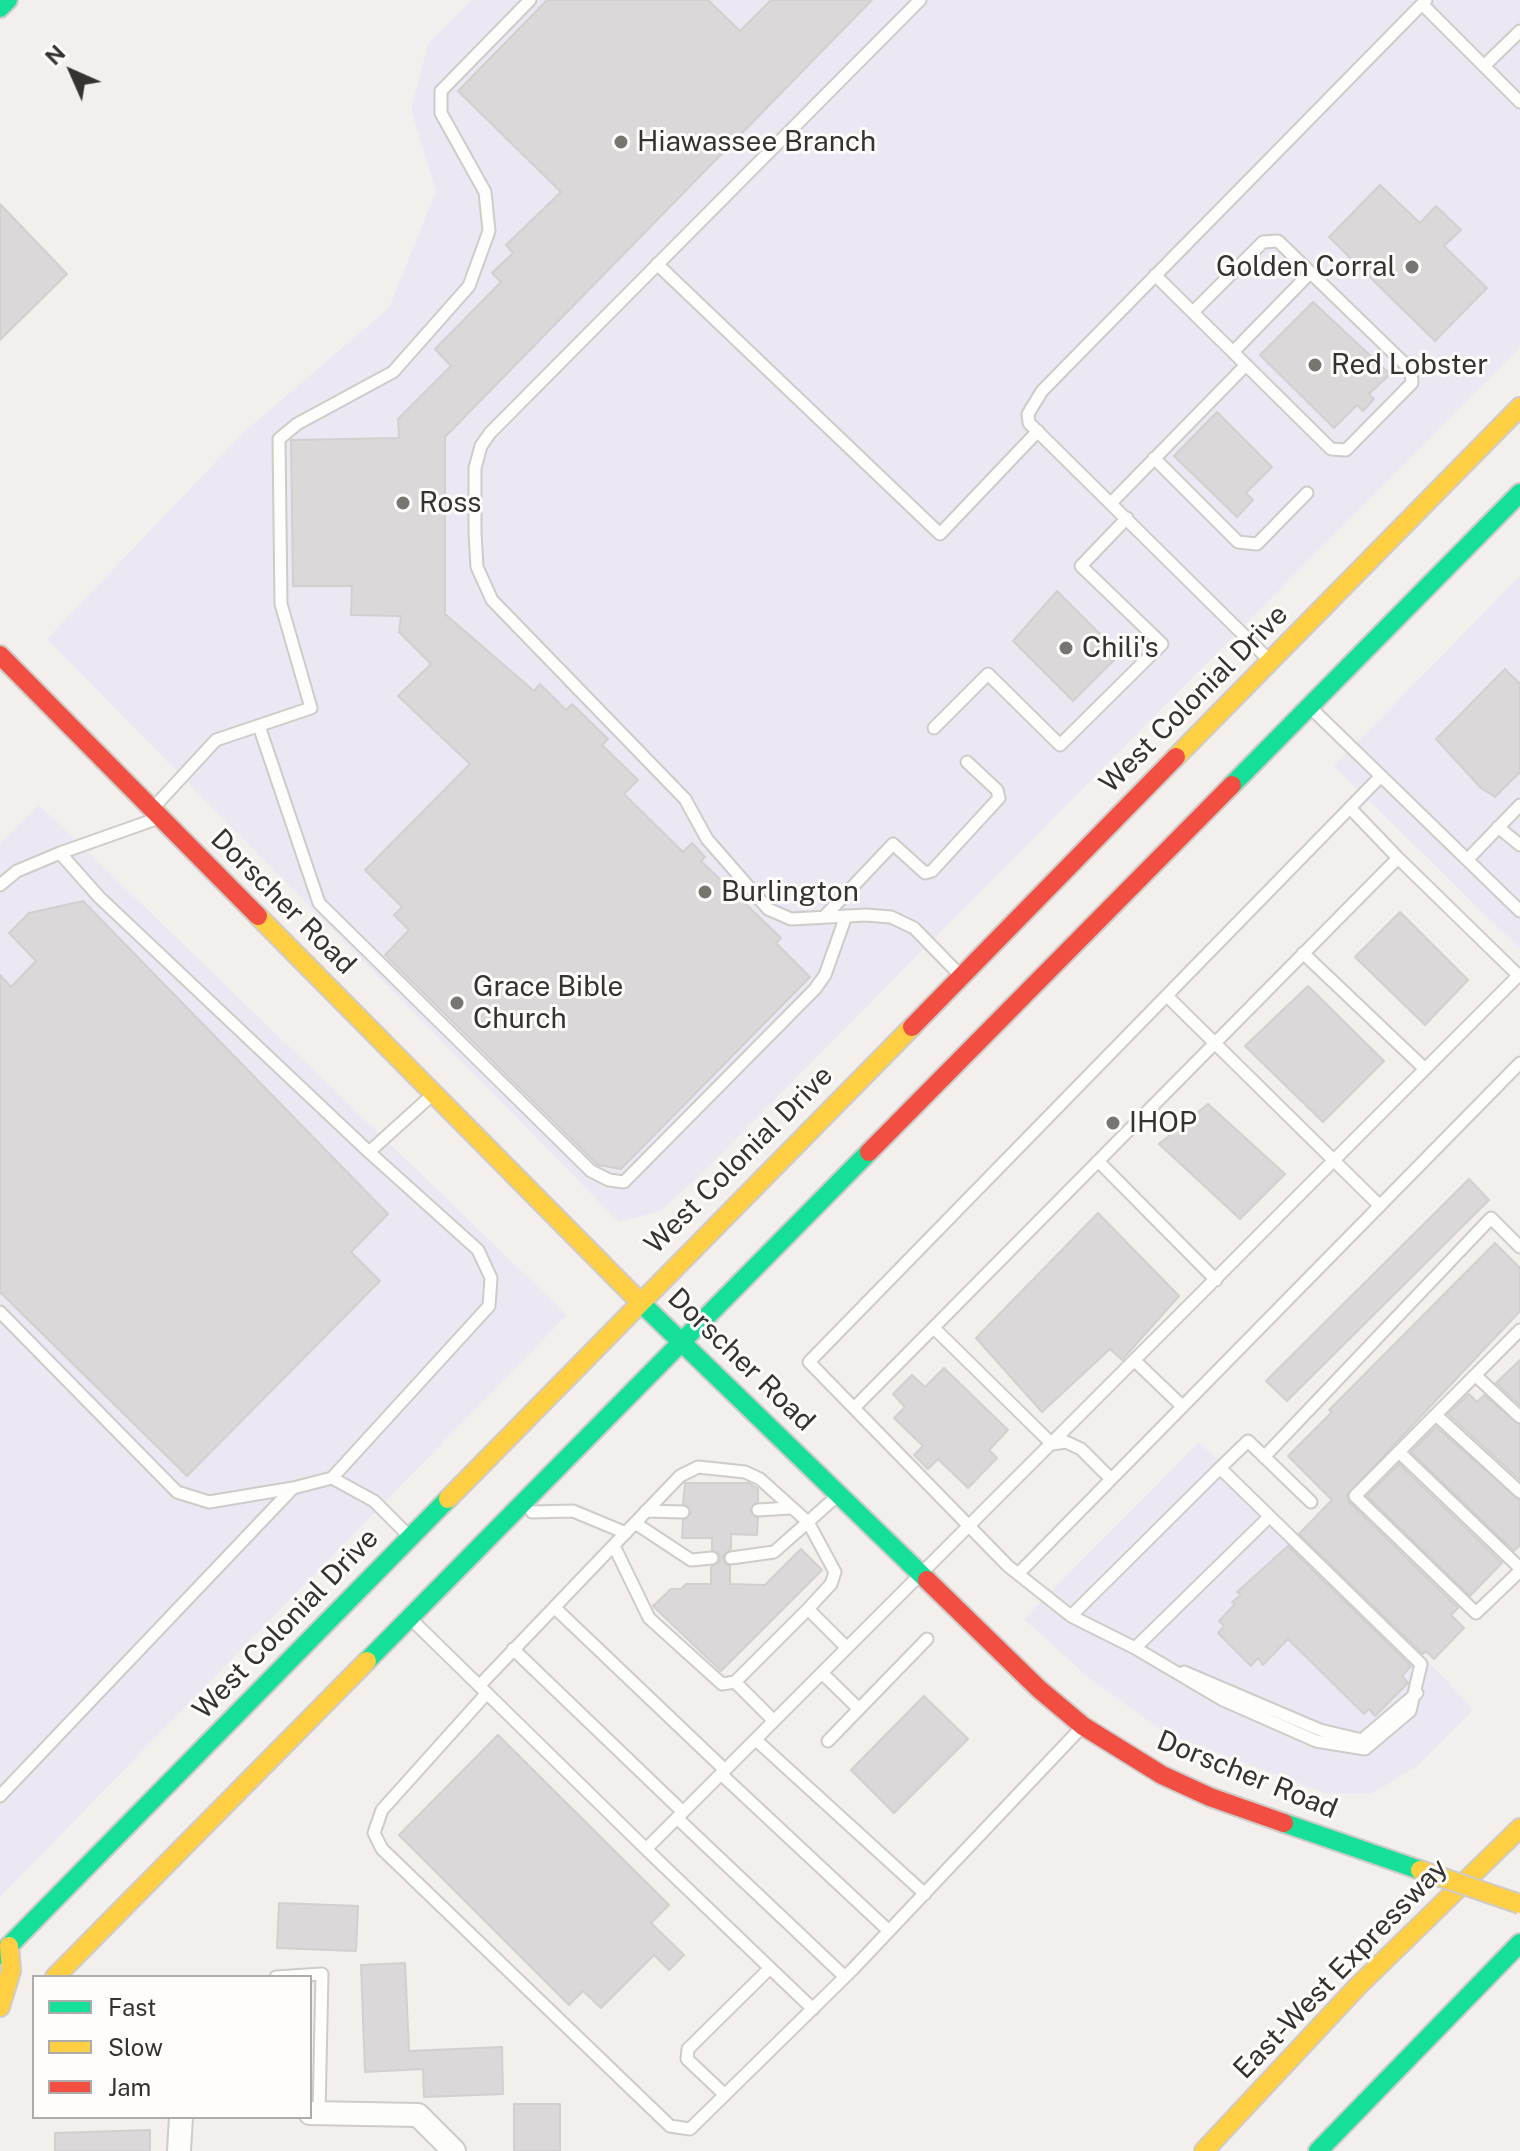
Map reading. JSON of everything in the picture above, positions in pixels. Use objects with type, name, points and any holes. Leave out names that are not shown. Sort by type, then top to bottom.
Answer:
[{"type":"main road","points":[[0,8],[8,0]]},
{"type":"main road","name":"West Colonial Drive","points":[[3,1946],[131,1823],[961,975],[1275,666],[1520,407]]},
{"type":"main road","points":[[54,1972],[683,1343],[1305,700],[1520,493]]},
{"type":"main road","name":"Dorscher Road","points":[[0,655],[640,1301],[921,1576],[1039,1689],[1083,1726],[1162,1775],[1210,1797],[1520,1904]]},
{"type":"main road","points":[[80,1900],[131,1823]]},
{"type":"main road","name":"East-West Expressway","points":[[1204,2151],[1357,1987],[1520,1828]]},
{"type":"main road","points":[[1318,2151],[1520,1943]]},
{"type":"main road","points":[[3,1946],[11,1971],[8,2016]]},
{"type":"street","points":[[314,2113],[418,2115],[454,2151]]},
{"type":"street","points":[[179,2151],[181,2119]]},
{"type":"lane","points":[[0,885],[17,871],[156,814],[216,740],[311,708],[281,604],[279,439],[297,424],[393,372],[469,286],[489,231],[485,192],[441,113],[441,91],[530,0]]},
{"type":"lane","points":[[920,0],[481,446],[475,468],[477,567],[492,600],[685,799],[707,839],[743,884],[768,909],[791,919],[891,917],[914,928],[961,975]]},
{"type":"lane","points":[[1275,666],[1029,423],[1028,414],[1042,391],[1424,2],[1520,102]]},
{"type":"lane","points":[[1484,66],[1520,31]]},
{"type":"lane","points":[[1155,275],[1331,449],[1346,450],[1412,383],[1411,370],[1278,241],[1263,242],[1193,312]]},
{"type":"lane","points":[[657,264],[940,534],[1038,431]]},
{"type":"lane","points":[[1233,352],[1310,273]]},
{"type":"lane","points":[[1111,503],[1246,365]]},
{"type":"lane","points":[[1154,458],[1238,542],[1257,544],[1307,493]]},
{"type":"lane","points":[[934,728],[988,674],[1060,745],[1162,644],[1081,566],[1127,518]]},
{"type":"lane","points":[[1305,700],[1379,778],[1520,911]]},
{"type":"lane","points":[[259,726],[319,903],[591,1171],[609,1180],[624,1182],[815,989],[825,975],[846,916]]},
{"type":"lane","points":[[824,917],[893,844],[925,873],[932,871],[999,798],[997,790],[967,762]]},
{"type":"lane","points":[[1220,1468],[1421,1664],[1417,1693],[1362,1740],[1320,1730],[1220,1685],[1157,1662],[1071,1616],[1018,1574],[809,1362],[1379,778]]},
{"type":"lane","points":[[1468,859],[1520,805]]},
{"type":"lane","points":[[646,1849],[1520,975],[1351,809]]},
{"type":"lane","points":[[1498,827],[1520,845]]},
{"type":"lane","points":[[0,1312],[177,1492],[209,1502],[332,1478],[489,1306],[491,1278],[478,1250],[369,1152],[99,897],[60,853]]},
{"type":"lane","points":[[854,1408],[1398,858]]},
{"type":"lane","points":[[1303,953],[1425,1069]]},
{"type":"lane","points":[[1168,997],[1380,1206]]},
{"type":"lane","points":[[1018,1574],[1520,1063]]},
{"type":"lane","points":[[369,1152],[433,1093]]},
{"type":"lane","points":[[1098,1161],[1216,1280]]},
{"type":"lane","points":[[1264,1457],[1491,1218],[1520,1247]]},
{"type":"lane","points":[[934,1328],[1052,1444]]},
{"type":"lane","points":[[1399,1452],[1520,1570],[1476,1613],[1355,1496],[1520,1330]]},
{"type":"lane","points":[[1135,1361],[1182,1406]]},
{"type":"lane","points":[[1475,1375],[1520,1417]]},
{"type":"lane","points":[[1436,1415],[1520,1492]]},
{"type":"lane","points":[[1071,1616],[1248,1441],[1311,1502]]},
{"type":"lane","points":[[1052,1444],[1066,1442],[1081,1449],[1111,1479]]},
{"type":"lane","points":[[614,1546],[649,1618],[722,1684],[735,1682],[831,1584],[835,1572],[808,1522],[760,1479],[745,1472],[698,1467],[680,1476],[513,1649],[483,1690],[382,1810],[374,1833],[382,1849],[670,2126],[690,2129],[845,1977],[1083,1726]]},
{"type":"lane","points":[[332,1478],[374,1501],[410,1537]]},
{"type":"lane","points":[[0,1796],[293,1488]]},
{"type":"lane","points":[[731,1558],[774,1552],[839,1495]]},
{"type":"lane","points":[[758,1510],[790,1508]]},
{"type":"lane","points":[[515,1513],[573,1511],[626,1533]]},
{"type":"lane","points":[[646,1511],[683,1512]]},
{"type":"lane","points":[[1135,1648],[1269,1517]]},
{"type":"lane","points":[[635,1523],[691,1560],[712,1558]]},
{"type":"lane","points":[[555,1608],[889,1931]]},
{"type":"lane","points":[[808,1609],[847,1648]]},
{"type":"lane","points":[[410,1619],[813,2009]]},
{"type":"lane","points":[[828,1741],[927,1639]]},
{"type":"lane","points":[[513,1649],[845,1977]]},
{"type":"lane","points":[[822,1673],[859,1709]]},
{"type":"lane","points":[[735,1682],[774,1721]]},
{"type":"lane","points":[[756,1740],[925,1894]]},
{"type":"lane","points":[[725,2095],[687,2059],[688,2049],[770,1968]]},
{"type":"lane","points":[[307,1975],[322,1974],[314,2113]]},
{"type":"shaded area","points":[[472,0],[1520,0],[1520,347],[696,1179],[660,1211],[619,1222],[47,639],[245,431],[389,308],[436,191],[411,110],[428,44]]},
{"type":"shaded area","points":[[1520,576],[1520,949],[1334,766]]},
{"type":"shaded area","points":[[39,805],[567,1315],[0,1897],[0,844]]},
{"type":"shaded area","points":[[1199,1442],[1444,1678],[1473,1710],[1417,1766],[1371,1794],[1328,1794],[1165,1733],[1088,1677],[1024,1619]]},
{"type":"building","points":[[547,0],[708,0],[740,31],[771,0],[872,0],[445,437],[445,614],[534,691],[540,684],[566,710],[572,704],[608,739],[602,745],[638,780],[624,794],[683,852],[692,843],[705,857],[701,861],[781,938],[776,943],[810,977],[621,1169],[598,1165],[385,955],[409,930],[394,915],[402,907],[365,870],[470,764],[398,696],[431,664],[399,632],[401,616],[351,615],[352,586],[293,586],[291,440],[399,438],[398,419],[451,366],[435,349],[501,282],[492,273],[513,253],[506,245],[561,192],[458,91]]},
{"type":"building","name":"Golden Corral","points":[[1380,185],[1420,223],[1436,206],[1461,230],[1444,246],[1487,288],[1435,341],[1329,237]]},
{"type":"building","points":[[0,204],[67,274],[0,340]]},
{"type":"building","points":[[1313,302],[1390,374],[1369,394],[1374,399],[1363,411],[1357,405],[1334,428],[1260,355]]},
{"type":"building","points":[[1217,412],[1272,467],[1246,493],[1253,500],[1237,517],[1174,456]]},
{"type":"building","name":"Chili's","points":[[1057,591],[1120,654],[1073,701],[1013,641]]},
{"type":"building","points":[[1505,669],[1520,684],[1520,772],[1495,797],[1481,788],[1436,739]]},
{"type":"building","points":[[83,901],[388,1214],[351,1252],[380,1281],[187,1476],[0,1292],[0,975],[11,987],[36,961],[9,933],[29,913]]},
{"type":"building","points":[[1400,912],[1468,980],[1425,1025],[1355,957]]},
{"type":"building","points":[[1308,986],[1384,1061],[1323,1122],[1245,1046]]},
{"type":"building","points":[[1208,1104],[1285,1174],[1240,1219],[1159,1144]]},
{"type":"building","points":[[1469,1179],[1489,1200],[1287,1401],[1266,1381]]},
{"type":"building","points":[[1098,1213],[1179,1296],[1122,1360],[1110,1349],[1042,1412],[976,1338]]},
{"type":"building","points":[[1495,1243],[1520,1268],[1520,1311],[1347,1495],[1349,1502],[1458,1608],[1451,1615],[1464,1628],[1434,1659],[1426,1651],[1423,1654],[1299,1534],[1332,1500],[1288,1456],[1332,1412],[1329,1410]]},
{"type":"building","points":[[1520,1360],[1520,1405],[1496,1383]]},
{"type":"building","points":[[944,1368],[1008,1430],[989,1450],[997,1458],[968,1488],[938,1459],[928,1469],[914,1455],[923,1446],[894,1418],[905,1407],[893,1394],[912,1375],[925,1387]]},
{"type":"building","points":[[1469,1394],[1477,1402],[1484,1395],[1520,1425],[1520,1480],[1448,1414]]},
{"type":"building","points":[[1436,1427],[1520,1500],[1520,1545],[1514,1551],[1411,1452]]},
{"type":"building","points":[[1399,1464],[1502,1563],[1470,1596],[1367,1496]]},
{"type":"building","points":[[685,1483],[749,1483],[758,1489],[758,1501],[750,1510],[758,1518],[757,1535],[731,1534],[731,1549],[723,1556],[724,1563],[730,1566],[730,1584],[765,1585],[801,1549],[822,1570],[721,1671],[653,1606],[671,1589],[681,1589],[686,1584],[711,1584],[711,1567],[720,1561],[719,1554],[712,1550],[712,1538],[682,1538],[683,1520],[691,1513],[683,1504]]},
{"type":"building","points":[[1288,1546],[1411,1666],[1402,1676],[1408,1683],[1375,1716],[1369,1709],[1364,1714],[1288,1639],[1263,1665],[1258,1658],[1251,1666],[1218,1633],[1224,1626],[1219,1621],[1241,1595],[1237,1592]]},
{"type":"building","points":[[924,1696],[968,1739],[894,1813],[851,1770]]},
{"type":"building","points":[[498,1735],[669,1905],[651,1923],[684,1955],[669,1970],[654,1955],[601,2008],[583,1991],[569,2005],[399,1835]]},
{"type":"building","points":[[279,1903],[358,1906],[356,1951],[277,1948]]},
{"type":"building","points":[[405,1963],[409,2051],[502,2047],[503,2094],[424,2097],[423,2069],[365,2072],[361,1965]]},
{"type":"building","points":[[514,2104],[560,2104],[560,2151],[514,2151]]},
{"type":"building","points":[[150,2130],[150,2151],[55,2151],[55,2133]]},
{"type":"traffic: fast","points":[[0,8],[8,0]]},
{"type":"traffic: fast","points":[[1232,785],[1520,493]]},
{"type":"traffic: fast","points":[[367,1661],[869,1152]]},
{"type":"traffic: fast","points":[[636,1298],[927,1580]]},
{"type":"traffic: fast","points":[[0,1955],[448,1499]]},
{"type":"traffic: fast","points":[[1284,1823],[1420,1870]]},
{"type":"traffic: fast","points":[[1318,2151],[1520,1943]]},
{"type":"traffic: slow","points":[[1176,757],[1520,407]]},
{"type":"traffic: slow","points":[[258,916],[636,1298]]},
{"type":"traffic: slow","points":[[448,1499],[912,1027]]},
{"type":"traffic: slow","points":[[57,1975],[367,1661]]},
{"type":"traffic: slow","points":[[1204,2151],[1357,1987],[1520,1828]]},
{"type":"traffic: slow","points":[[1420,1870],[1520,1904]]},
{"type":"traffic: slow","points":[[0,2007],[11,1971],[9,1946]]},
{"type":"traffic: jam","points":[[0,655],[258,916]]},
{"type":"traffic: jam","points":[[912,1027],[1176,757]]},
{"type":"traffic: jam","points":[[869,1152],[1232,785]]},
{"type":"traffic: jam","points":[[927,1580],[1039,1689],[1083,1726],[1162,1775],[1210,1797],[1284,1823]]},
{"type":"place","name":"Hiawassee Branch","points":[[621,142]]},
{"type":"place","name":"Golden Corral","points":[[1412,267]]},
{"type":"place","name":"Red Lobster","points":[[1315,365]]},
{"type":"place","name":"Ross","points":[[403,503]]},
{"type":"place","name":"Chili's","points":[[1066,648]]},
{"type":"place","name":"Burlington","points":[[705,892]]},
{"type":"place","name":"Grace Bible Church","points":[[457,1003]]},
{"type":"place","name":"IHOP","points":[[1113,1123]]}]
